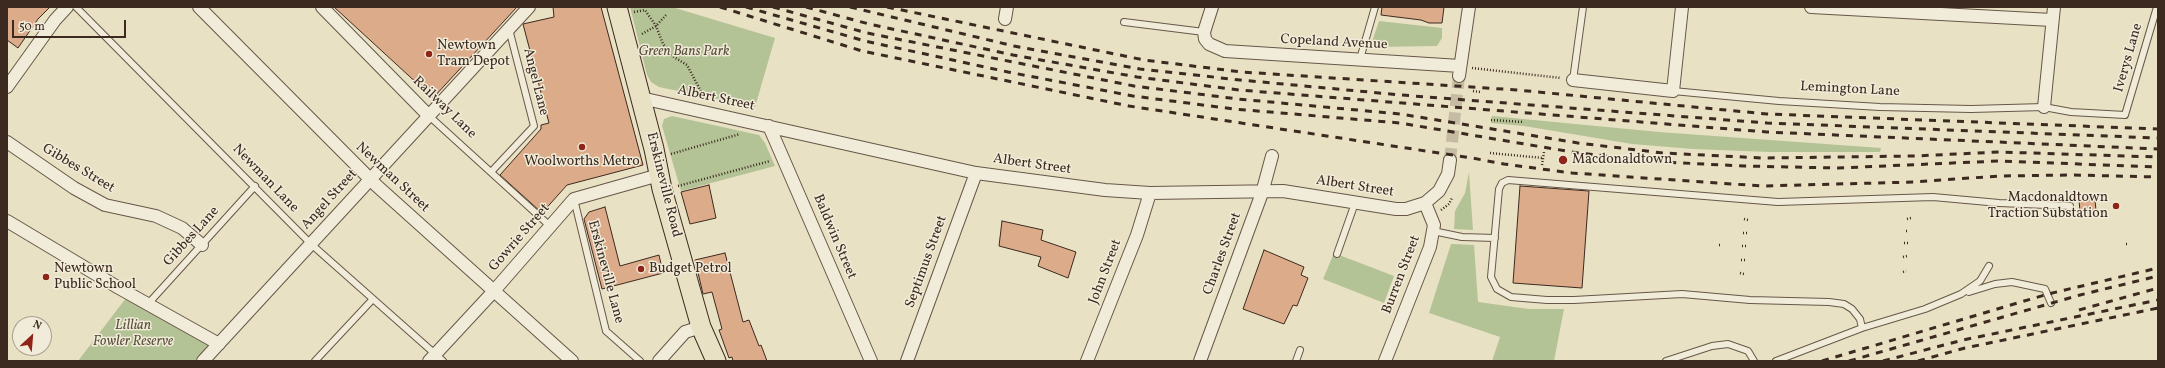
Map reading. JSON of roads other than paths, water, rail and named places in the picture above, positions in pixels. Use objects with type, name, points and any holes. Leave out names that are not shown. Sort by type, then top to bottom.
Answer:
[{"type":"main road","name":"Erskineville Road","points":[[618,7],[641,98],[666,181],[701,326],[716,361]]},
{"type":"street","points":[[7,87],[55,20],[67,7]]},
{"type":"street","name":"Newman Street","points":[[199,7],[370,179],[493,292],[572,361]]},
{"type":"street","name":"Railway Lane","points":[[322,7],[428,115]]},
{"type":"street","name":"Angel Street","points":[[203,361],[428,115],[530,7]]},
{"type":"street","points":[[1204,32],[1212,7]]},
{"type":"street","name":"Copeland Avenue","points":[[1204,32],[1209,44],[1225,51],[1360,59],[1464,70],[1469,7]]},
{"type":"street","points":[[1673,91],[1682,7]]},
{"type":"street","points":[[1811,7],[1960,12],[2052,20]]},
{"type":"street","points":[[2044,107],[2054,7]]},
{"type":"street","name":"Lemington Lane","points":[[1573,80],[1673,91]]},
{"type":"street","name":"Albert Street","points":[[641,98],[976,173],[1105,190],[1150,193],[1262,193],[1283,191],[1396,209],[1406,209],[1425,203]]},
{"type":"street","name":"Baldwin Street","points":[[769,126],[784,157],[871,361]]},
{"type":"street","name":"Gibbes Street","points":[[7,142],[74,188],[105,206],[156,216],[182,228],[202,245]]},
{"type":"street","name":"Charles Street","points":[[1200,361],[1262,193],[1272,156]]},
{"type":"street","points":[[1425,203],[1439,191],[1444,183],[1450,160]]},
{"type":"street","name":"Septimus Street","points":[[907,361],[976,173]]},
{"type":"street","points":[[574,199],[666,181]]},
{"type":"street","name":"John Street","points":[[1088,361],[1137,235],[1150,193]]},
{"type":"street","name":"Gowrie Street","points":[[436,359],[574,199]]},
{"type":"street","name":"Burren Street","points":[[1385,361],[1427,255],[1434,222],[1425,203]]},
{"type":"street","points":[[7,220],[147,304],[219,344]]},
{"type":"street","points":[[659,361],[685,332],[701,326]]},
{"type":"lane","name":"Newman Lane","points":[[76,7],[255,186],[310,244],[436,359]]},
{"type":"lane","points":[[1360,59],[1376,7]]},
{"type":"lane","points":[[1573,80],[1583,7]]},
{"type":"lane","name":"Iverys Lane","points":[[2125,115],[2156,7]]},
{"type":"lane","points":[[1124,22],[1204,32]]},
{"type":"lane","name":"Angel Lane","points":[[491,172],[534,126],[508,29]]},
{"type":"lane","name":"Lemington Lane","points":[[1673,91],[1779,101],[1880,107],[1971,109],[2044,107],[2071,112],[2125,115]]},
{"type":"lane","name":"Railway Lane","points":[[428,115],[550,226]]},
{"type":"lane","points":[[1862,328],[1860,319],[1852,309],[1844,304],[1829,302],[1750,300],[1682,294],[1574,300],[1547,300],[1511,297],[1497,289],[1493,284],[1491,277],[1499,189],[1502,183],[1508,180],[1778,202],[1933,198],[2070,206]]},
{"type":"lane","name":"Gibbes Lane","points":[[147,304],[255,186]]},
{"type":"lane","name":"Erskineville Lane","points":[[574,199],[606,331],[640,361]]},
{"type":"lane","points":[[1337,254],[1355,203]]},
{"type":"lane","points":[[1433,231],[1462,237],[1495,238]]},
{"type":"lane","points":[[1961,294],[1980,281],[1989,266]]},
{"type":"lane","points":[[1776,361],[1862,328],[1925,309],[1961,294],[1995,284],[2012,282],[2045,289],[2051,303]]},
{"type":"lane","points":[[315,361],[372,300]]},
{"type":"lane","points":[[1666,361],[1712,346],[1728,344],[1748,351],[1754,361]]},
{"type":"lane","points":[[1296,361],[1300,350]]},
{"type":"tunnel","points":[[1450,160],[1459,76]]},
{"type":"railway","points":[[720,7],[862,51],[1129,106],[1504,164],[1572,173],[1762,186],[1914,182],[1999,176],[2074,175],[2158,177]]},
{"type":"railway","points":[[746,7],[865,41],[1008,72],[1133,96],[1234,109],[1400,123],[1578,153],[1662,162],[1744,166],[1838,168],[1999,161],[2158,167]]},
{"type":"railway","points":[[773,7],[867,33],[1134,86],[1238,99],[1400,114],[1578,143],[1663,153],[1763,158],[1914,156],[1999,152],[2158,157]]},
{"type":"railway","points":[[806,7],[869,24],[1013,55],[1137,77],[1239,90],[1767,132],[2158,149]]},
{"type":"railway","points":[[850,7],[1014,46],[1140,69],[1240,80],[1401,95],[1767,123],[2158,138]]},
{"type":"railway","points":[[887,7],[1144,60],[1242,72],[1517,90],[1767,114],[2158,129]]},
{"type":"railway","points":[[1822,361],[2048,294],[2158,268]]},
{"type":"railway","points":[[1849,361],[2080,295],[2158,276]]},
{"type":"railway","points":[[2079,310],[2158,288]]},
{"type":"railway","points":[[1883,361],[1963,340],[2158,300]]},
{"type":"railway","points":[[1918,361],[1965,348],[2158,308]]},
{"type":"place","name":"Newtown Tram Depot","points":[[429,54]]},
{"type":"place","name":"Woolworths Metro","points":[[582,147]]},
{"type":"place","name":"Macdonaldtown","points":[[1563,160]]},
{"type":"place","name":"Macdonaldtown Traction Substation","points":[[2116,206]]},
{"type":"place","name":"Budget Petrol","points":[[641,269]]},
{"type":"place","name":"Newtown Public School","points":[[46,277]]},
{"type":"park label","name":"Green Bans Park","points":[[684,52]]},
{"type":"park label","name":"Lillian Fowler Reserve","points":[[133,334]]}]
